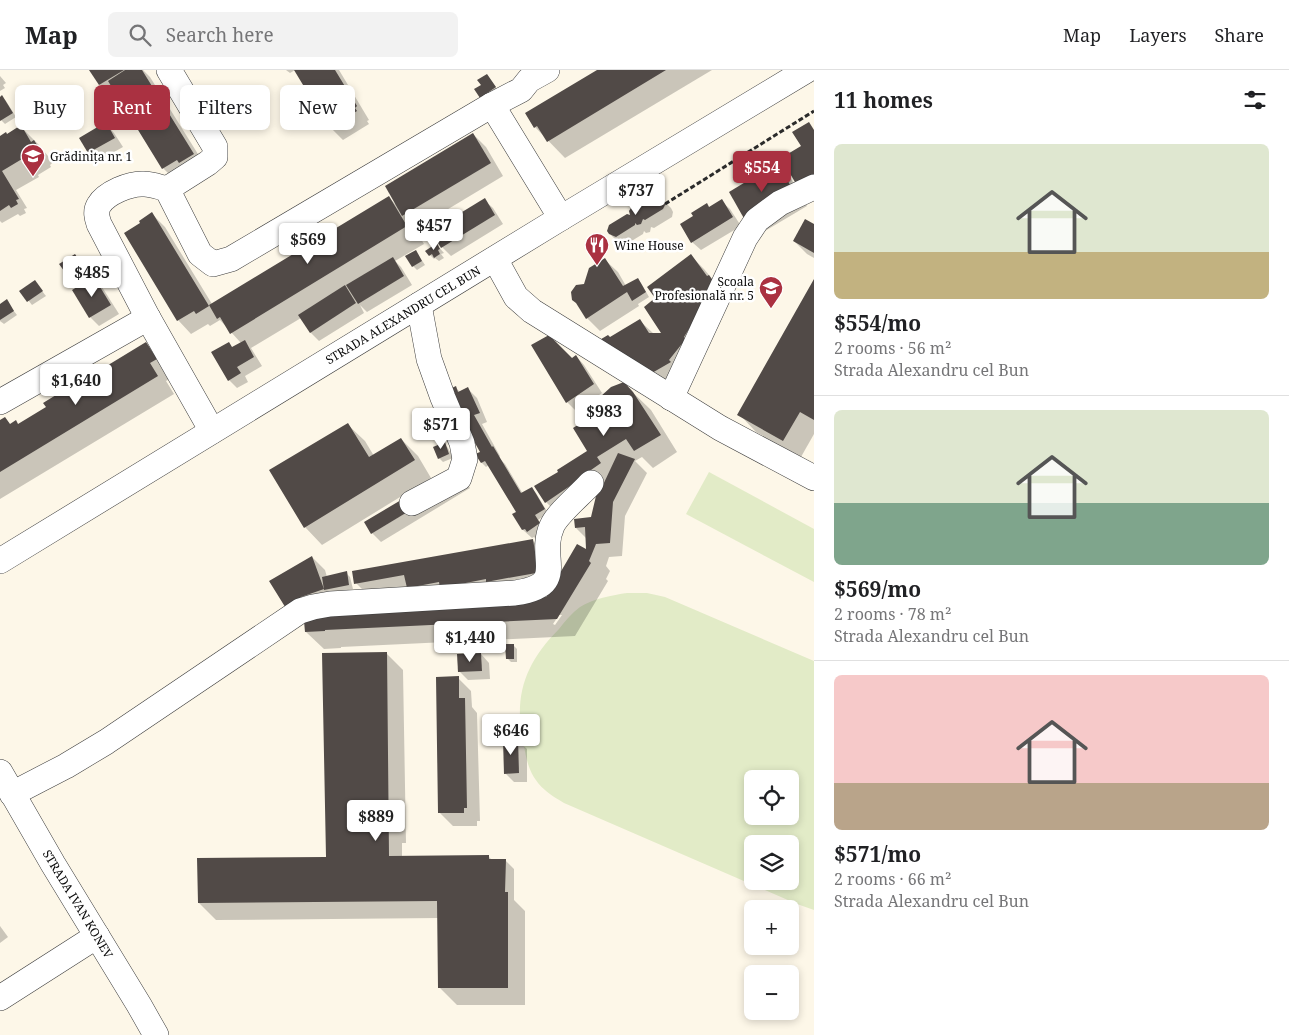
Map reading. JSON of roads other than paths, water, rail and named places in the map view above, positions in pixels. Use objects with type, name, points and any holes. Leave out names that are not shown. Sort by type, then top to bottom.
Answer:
[{"type":"street","points":[[169,70],[215,147],[215,157],[167,189],[142,184],[131,185],[109,195],[98,205],[97,218],[148,318],[212,431]]},
{"type":"street","points":[[167,189],[200,254],[214,264],[231,259],[492,105],[521,90],[535,73]]},
{"type":"street","name":"STRADA ALEXANDRU CEL BUN","points":[[0,560],[561,218],[794,73]]},
{"type":"street","points":[[492,105],[561,218]]},
{"type":"street","points":[[671,398],[745,238],[757,220],[780,203],[814,187]]},
{"type":"street","points":[[495,258],[516,297],[532,312],[720,428],[814,478]]},
{"type":"street","points":[[412,503],[459,478],[465,459],[462,443],[429,359],[419,305]]},
{"type":"street","points":[[0,402],[148,318]]},
{"type":"street","points":[[5,784],[66,766],[106,742],[300,611],[330,604],[515,593],[539,587],[548,574],[548,547],[552,526],[558,517],[591,483]]},
{"type":"street","name":"STRADA IVAN KONEV","points":[[5,784],[156,1035]]},
{"type":"street","points":[[0,998],[97,936]]},
{"type":"place","name":"Grădinița nr. 1","points":[[33,177]]},
{"type":"place","name":"Wine House","points":[[597,266]]},
{"type":"place","name":"Școala Profesională nr. 5","points":[[771,309]]}]
